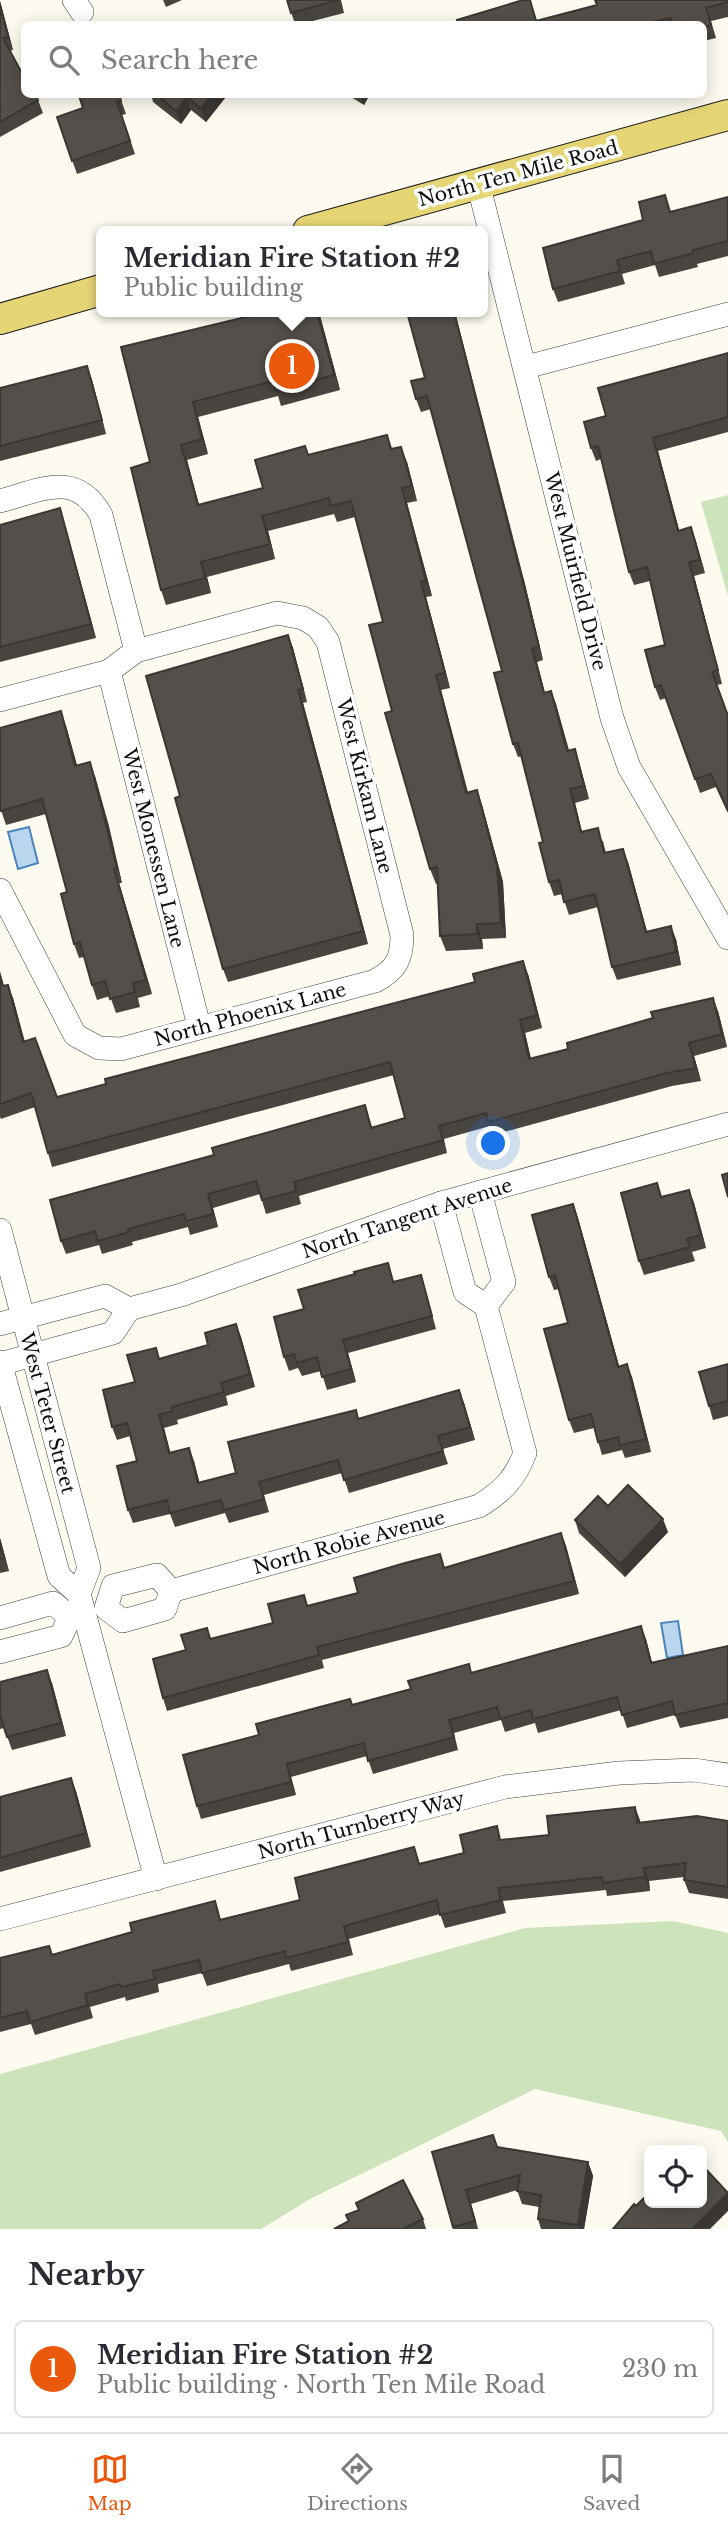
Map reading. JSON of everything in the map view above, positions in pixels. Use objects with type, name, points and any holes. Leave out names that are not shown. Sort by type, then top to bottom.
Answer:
[{"type":"main road","name":"North Ten Mile Road","points":[[326,226],[728,115]]},
{"type":"main road","points":[[0,319],[96,291]]},
{"type":"street","name":"West Muirfield Drive","points":[[478,183],[612,718],[628,767],[728,938]]},
{"type":"street","points":[[526,367],[728,314]]},
{"type":"street","points":[[0,501],[55,486],[70,486],[84,493],[101,515],[136,651],[109,671],[0,700]]},
{"type":"street","name":"West Kirkam Lane","points":[[136,651],[277,613],[303,618],[318,627],[328,642],[402,935],[402,952],[397,965]]},
{"type":"street","name":"West Monessen Lane","points":[[109,671],[199,1026]]},
{"type":"street","name":"North Phoenix Lane","points":[[0,890],[75,1035],[99,1048],[121,1049],[375,981],[397,965]]},
{"type":"street","name":"North Tangent Avenue","points":[[129,1309],[181,1295],[441,1203],[728,1124]]},
{"type":"street","points":[[441,1203],[465,1292],[485,1306],[504,1282],[480,1192]]},
{"type":"street","name":"West Teter Street","points":[[0,1230],[89,1568],[85,1608],[156,1879]]},
{"type":"street","points":[[0,1324],[105,1296],[129,1309],[113,1334],[0,1364]]},
{"type":"street","name":"North Robie Avenue","points":[[171,1591],[479,1506],[502,1491],[517,1474],[524,1453],[485,1306]]},
{"type":"street","name":"West Teter Street","points":[[0,1364],[59,1576],[85,1608]]},
{"type":"street","points":[[0,1618],[53,1603],[85,1608],[123,1621],[165,1609],[171,1591],[157,1575],[113,1586],[85,1608],[61,1636],[0,1652]]},
{"type":"street","name":"North Turnberry Way","points":[[0,1919],[505,1787],[618,1773],[694,1770],[728,1775]]},
{"type":"green space","points":[[728,495],[728,596],[701,502]]},
{"type":"green space","points":[[673,1921],[728,1933],[728,2142],[721,2131],[535,2089],[312,2198],[261,2229],[0,2229],[0,2074],[525,1928]]},
{"type":"water","points":[[29,827],[38,863],[18,869],[8,832]]},
{"type":"water","points":[[678,1621],[683,1655],[667,1658],[661,1623]]},
{"type":"building","points":[[287,0],[338,0],[291,13]]},
{"type":"building","points":[[530,0],[536,21],[457,21]]},
{"type":"building","points":[[595,0],[728,0],[706,8],[711,25],[707,26],[707,21],[671,21],[670,18],[657,21],[536,21],[597,5]]},
{"type":"building","points":[[0,5],[8,37],[3,38],[21,71],[21,98],[38,100],[0,122]]},
{"type":"building","points":[[80,98],[120,98],[121,101],[117,102],[130,141],[72,161],[57,117],[83,108]]},
{"type":"building","points":[[161,98],[186,98],[176,111]]},
{"type":"building","points":[[188,98],[209,98],[201,109]]},
{"type":"building","points":[[665,195],[670,212],[728,197],[728,241],[654,264],[651,251],[617,260],[620,271],[553,289],[543,248],[643,220],[639,202]]},
{"type":"building","points":[[245,317],[318,317],[334,375],[276,391],[273,381],[193,402],[202,439],[181,445],[198,505],[263,488],[255,460],[305,446],[308,455],[387,435],[391,449],[401,447],[412,486],[402,488],[426,581],[421,582],[445,673],[436,675],[466,793],[477,790],[497,867],[501,923],[477,924],[477,934],[440,936],[437,867],[430,869],[385,713],[392,711],[369,625],[383,622],[351,501],[331,506],[329,498],[262,516],[270,544],[201,562],[205,578],[161,590],[131,468],[150,462],[121,347]]},
{"type":"building","points":[[408,317],[455,317],[539,647],[532,649],[544,693],[551,691],[567,751],[575,749],[584,786],[570,789],[581,832],[598,828],[604,853],[623,849],[646,932],[671,926],[676,952],[612,967],[595,894],[564,902],[559,880],[549,882],[539,843],[543,842],[518,743],[513,744],[494,673],[502,671],[427,396],[416,399],[411,381],[425,378]]},
{"type":"building","points":[[728,353],[728,417],[653,438],[678,531],[691,527],[700,560],[689,562],[718,670],[712,672],[728,716],[728,811],[711,774],[695,779],[661,685],[655,687],[645,650],[665,645],[647,567],[629,572],[598,446],[591,448],[584,422],[606,416],[598,388]]},
{"type":"building","points":[[87,366],[102,420],[0,446],[0,388]]},
{"type":"building","points":[[60,508],[91,624],[0,647],[0,525]]},
{"type":"building","points":[[288,635],[303,689],[298,690],[363,931],[223,969],[175,798],[180,796],[146,676]]},
{"type":"building","points":[[61,711],[75,766],[90,762],[117,868],[114,869],[146,980],[133,983],[135,992],[110,999],[105,981],[92,985],[80,942],[74,944],[61,894],[67,892],[42,799],[1,811],[0,807],[0,728]]},
{"type":"building","points":[[523,961],[537,1015],[520,1020],[529,1059],[568,1049],[567,1043],[653,1018],[651,1012],[713,998],[722,1034],[689,1043],[696,1068],[667,1073],[488,1122],[486,1113],[439,1126],[443,1140],[294,1182],[296,1191],[262,1200],[256,1181],[208,1194],[213,1214],[186,1221],[184,1214],[128,1229],[129,1232],[98,1241],[95,1231],[61,1241],[50,1200],[214,1155],[212,1148],[365,1105],[371,1128],[405,1118],[390,1062],[48,1153],[31,1093],[0,1104],[0,976],[3,986],[8,985],[23,1042],[35,1038],[57,1097],[106,1084],[105,1079],[475,982],[473,974]]},
{"type":"building","points":[[728,1173],[728,1197],[722,1175]]},
{"type":"building","points":[[657,1183],[661,1197],[689,1190],[701,1235],[687,1239],[690,1247],[639,1261],[621,1193]]},
{"type":"building","points":[[573,1204],[618,1367],[627,1364],[646,1439],[620,1445],[618,1437],[598,1442],[591,1414],[569,1420],[544,1329],[568,1323],[555,1275],[549,1277],[532,1215]]},
{"type":"building","points":[[388,1263],[393,1282],[421,1275],[432,1316],[343,1340],[351,1369],[322,1377],[317,1357],[297,1363],[294,1354],[284,1357],[274,1317],[304,1309],[298,1290]]},
{"type":"building","points":[[236,1324],[250,1374],[221,1383],[224,1392],[172,1407],[173,1411],[159,1415],[169,1453],[189,1448],[198,1483],[236,1473],[228,1442],[356,1410],[358,1419],[459,1390],[470,1427],[438,1436],[443,1451],[344,1480],[338,1460],[259,1482],[264,1499],[224,1510],[221,1500],[170,1513],[167,1500],[128,1510],[117,1466],[137,1461],[127,1423],[112,1427],[103,1390],[135,1382],[127,1355],[156,1348],[159,1359],[208,1345],[205,1333]]},
{"type":"building","points":[[728,1364],[728,1401],[709,1406],[699,1372]]},
{"type":"building","points":[[628,1485],[663,1519],[620,1564],[575,1520],[598,1496],[608,1506]]},
{"type":"building","points":[[561,1533],[574,1581],[317,1647],[319,1655],[163,1698],[153,1659],[186,1650],[181,1635],[207,1628],[210,1639],[273,1623],[268,1604],[304,1595],[307,1606],[358,1593],[354,1578],[405,1563],[440,1554],[444,1568]]},
{"type":"building","points":[[0,1543],[4,1558],[0,1559]]},
{"type":"building","points":[[641,1626],[651,1663],[728,1646],[728,1703],[675,1715],[672,1701],[622,1715],[617,1697],[533,1719],[531,1710],[500,1719],[497,1707],[449,1720],[454,1737],[368,1761],[364,1743],[287,1764],[291,1782],[197,1806],[183,1755],[259,1735],[256,1724],[350,1699],[352,1705],[411,1689],[408,1681],[469,1664],[471,1673]]},
{"type":"building","points":[[47,1670],[61,1723],[7,1737],[0,1715],[0,1682]]},
{"type":"building","points":[[71,1778],[86,1833],[0,1858],[0,1797]]},
{"type":"building","points":[[635,1807],[637,1823],[697,1816],[728,1821],[728,1887],[684,1880],[686,1863],[644,1868],[645,1877],[603,1883],[602,1877],[498,1888],[501,1900],[440,1915],[437,1900],[344,1926],[348,1942],[286,1958],[285,1951],[202,1973],[199,1960],[153,1971],[155,1979],[121,1987],[120,1984],[85,1994],[88,2005],[30,2022],[27,2011],[0,2018],[0,1958],[49,1946],[52,1955],[132,1932],[130,1923],[215,1901],[220,1920],[300,1900],[295,1878],[414,1847],[419,1864],[464,1853],[460,1835],[497,1826],[500,1840],[549,1835],[547,1816]]},
{"type":"building","points":[[493,2135],[497,2147],[588,2162],[578,2225],[538,2219],[541,2195],[517,2191],[520,2175],[466,2190],[475,2221],[453,2227],[432,2152]]},
{"type":"building","points":[[707,2170],[728,2193],[692,2229],[613,2229],[634,2204],[636,2206],[644,2198],[644,2208],[707,2208]]},
{"type":"building","points":[[403,2180],[423,2219],[403,2229],[334,2229],[349,2221],[346,2215],[359,2210],[356,2203]]},
{"type":"place","name":"Meridian Fire Station #2","points":[[292,366]]}]
